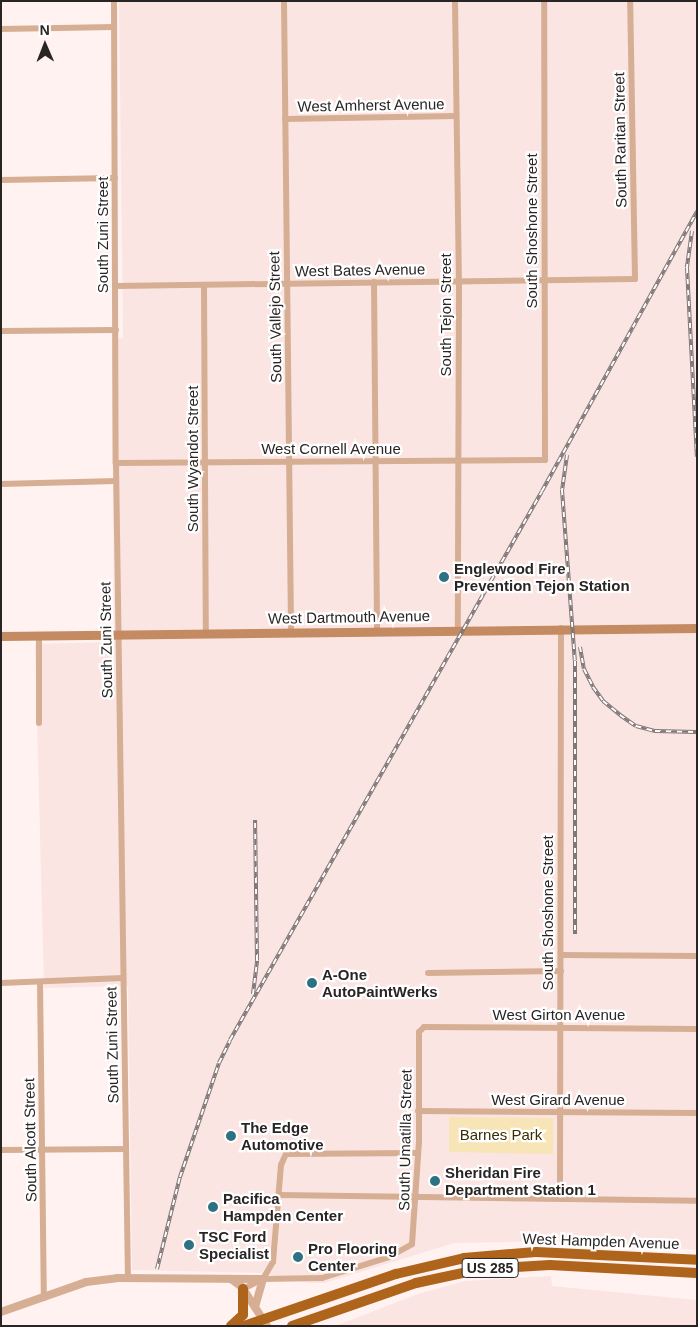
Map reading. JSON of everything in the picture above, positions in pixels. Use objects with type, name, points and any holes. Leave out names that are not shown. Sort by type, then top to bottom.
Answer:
[{"type":"highway","name":"West Hampden Avenue","points":[[244,1326],[264,1324],[396,1274],[464,1258],[543,1252],[697,1260]]},
{"type":"highway","name":"West Hampden Avenue","points":[[292,1326],[421,1281],[481,1269],[557,1266],[697,1273]]},
{"type":"highway","points":[[230,1326],[244,1315],[244,1288]]},
{"type":"highway","points":[[305,1326],[336,1310]]},
{"type":"main road","name":"West Dartmouth Avenue","points":[[1,636],[458,629],[697,628]]},
{"type":"street","name":"South Zuni Street","points":[[114,1],[116,481],[128,1278]]},
{"type":"street","name":"South Vallejo Street","points":[[284,1],[291,632]]},
{"type":"street","name":"South Tejon Street","points":[[455,1],[459,281],[458,629]]},
{"type":"street","name":"South Shoshone Street","points":[[544,1],[546,460]]},
{"type":"street","name":"South Raritan Street","points":[[630,1],[635,279]]},
{"type":"street","points":[[1,29],[114,27]]},
{"type":"street","name":"West Amherst Avenue","points":[[285,119],[456,116]]},
{"type":"street","points":[[1,180],[115,178]]},
{"type":"street","name":"West Bates Avenue","points":[[116,286],[635,279]]},
{"type":"street","points":[[374,282],[377,630]]},
{"type":"street","name":"South Wyandot Street","points":[[204,285],[206,633]]},
{"type":"street","points":[[1,331],[116,330]]},
{"type":"street","name":"West Cornell Avenue","points":[[116,463],[546,460]]},
{"type":"street","points":[[1,484],[116,481]]},
{"type":"street","name":"South Shoshone Street","points":[[560,1198],[561,628]]},
{"type":"street","points":[[39,636],[39,724]]},
{"type":"street","points":[[561,955],[697,956]]},
{"type":"street","points":[[428,973],[561,971]]},
{"type":"street","points":[[1,983],[123,978]]},
{"type":"street","name":"South Alcott Street","points":[[40,982],[44,1298]]},
{"type":"street","name":"West Girton Avenue","points":[[421,1029],[697,1029]]},
{"type":"street","name":"South Umatilla Street","points":[[263,1279],[322,1278],[406,1250],[415,1235],[421,1029]]},
{"type":"street","name":"West Girard Avenue","points":[[418,1111],[697,1113]]},
{"type":"street","points":[[1,1150],[126,1148]]},
{"type":"street","points":[[255,1308],[263,1279],[272,1262],[283,1160],[290,1152],[418,1153]]},
{"type":"street","points":[[279,1195],[697,1201]]},
{"type":"street","points":[[1,1312],[92,1281],[128,1278],[263,1279]]},
{"type":"street","points":[[231,1279],[244,1288],[264,1324]]},
{"type":"street","points":[[244,1288],[263,1279]]},
{"type":"shaded area","points":[[119,1],[697,1],[697,1250],[554,1241],[454,1243],[325,1283],[310,1283],[262,1273],[132,1270],[128,986],[44,988],[35,644],[114,642],[112,339],[123,338]]},
{"type":"shaded area","points":[[551,1276],[552,1286],[697,1300],[697,1326],[335,1326],[418,1294],[465,1281]]},
{"type":"green space","name":"Barnes Park","points":[[449,1117],[553,1118],[553,1154],[449,1152]]},
{"type":"railway","points":[[157,1269],[180,1177],[219,1063],[230,1040],[542,491],[697,211]]},
{"type":"railway","points":[[692,231],[687,268],[697,457]]},
{"type":"railway","points":[[567,455],[562,490],[575,661],[575,934]]},
{"type":"railway","points":[[580,647],[584,669],[593,687],[603,701],[620,715],[636,726],[655,731],[697,732]]},
{"type":"railway","points":[[253,994],[257,960],[255,820]]},
{"type":"place","name":"Englewood Fire Prevention Tejon Station","points":[[444,577]]},
{"type":"place","name":"A-One AutoPaintWerks","points":[[312,983]]},
{"type":"place","name":"The Edge Automotive","points":[[231,1136]]},
{"type":"place","name":"Sheridan Fire Department Station 1","points":[[435,1181]]},
{"type":"place","name":"Pacifica Hampden Center","points":[[213,1207]]},
{"type":"place","name":"TSC Ford Specialist","points":[[189,1245]]},
{"type":"place","name":"Pro Flooring Center","points":[[298,1257]]}]
